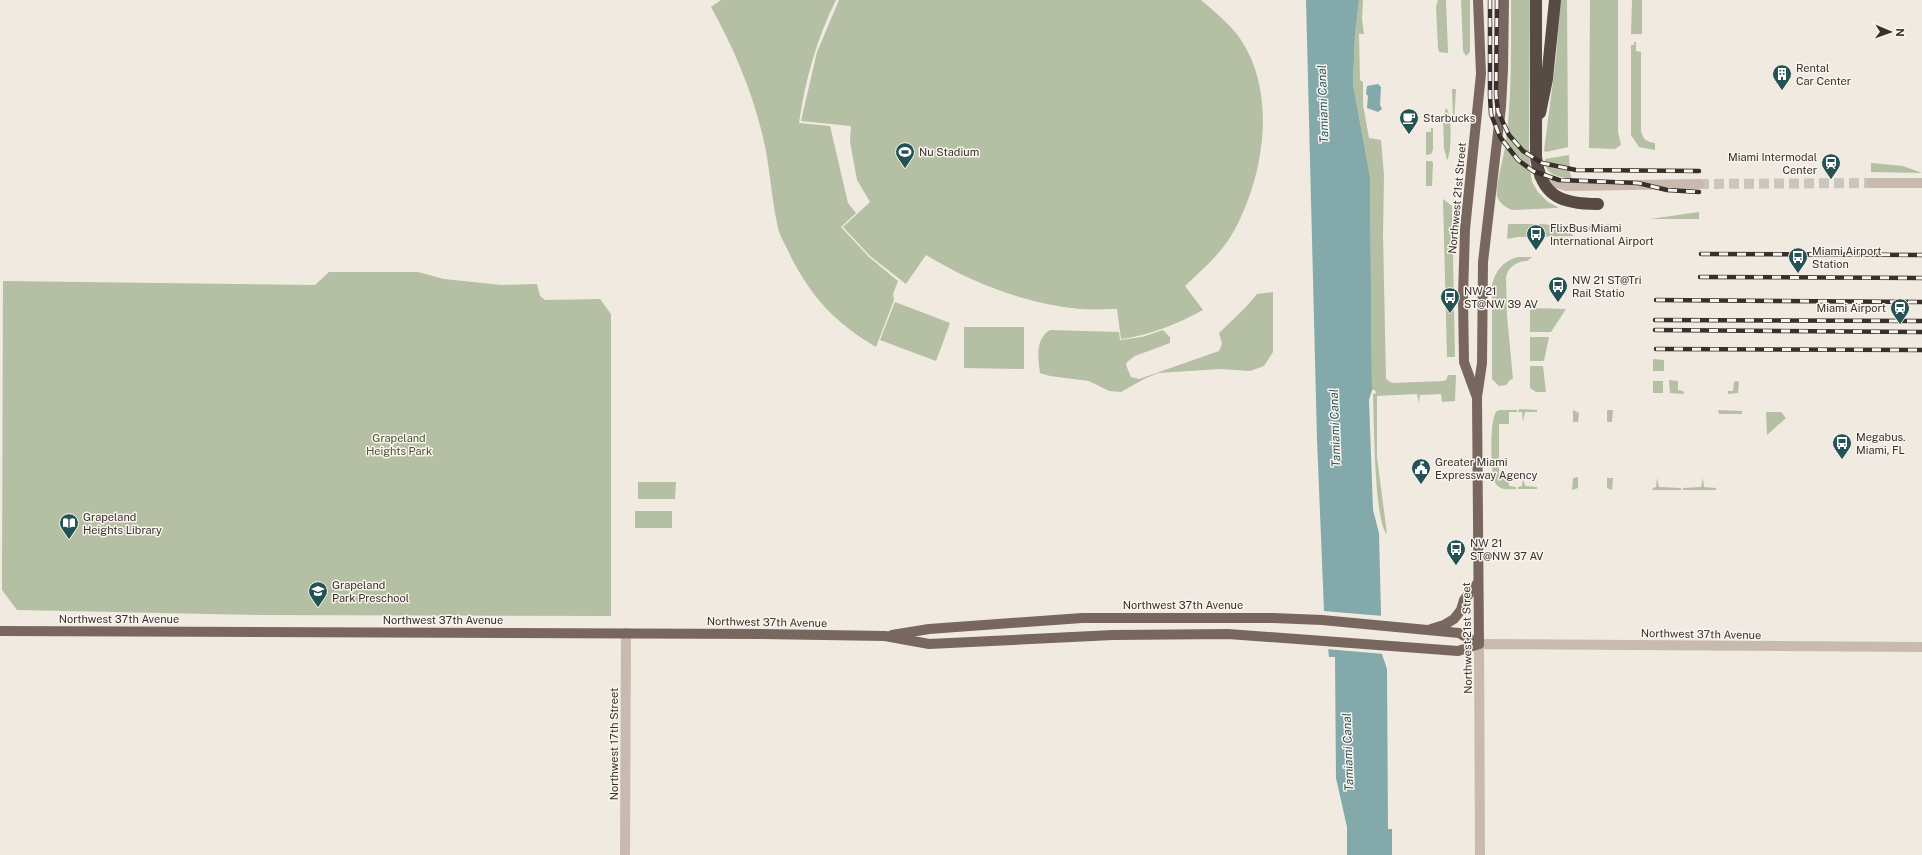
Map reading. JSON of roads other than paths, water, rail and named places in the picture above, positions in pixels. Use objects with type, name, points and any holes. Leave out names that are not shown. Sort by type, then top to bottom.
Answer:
[{"type":"highway","points":[[1536,0],[1536,158],[1539,176],[1544,186],[1560,198],[1577,204],[1598,204]]},
{"type":"highway","points":[[1536,129],[1547,79],[1555,0]]},
{"type":"main road","name":"Northwest 21st Street","points":[[1477,397],[1464,362],[1462,297],[1465,229],[1481,74],[1478,0]]},
{"type":"main road","name":"Northwest 21st Street","points":[[1479,644],[1477,584],[1477,397],[1482,363],[1483,262],[1501,107],[1504,0]]},
{"type":"main road","points":[[1429,630],[1444,625],[1454,619],[1461,610],[1464,600],[1477,584]]},
{"type":"main road","name":"Northwest 37th Avenue","points":[[885,636],[929,629],[1098,617],[1278,618],[1322,620],[1429,630],[1459,634],[1479,644]]},
{"type":"main road","name":"Northwest 37th Avenue","points":[[0,631],[626,633],[885,636],[929,644],[1142,634],[1249,635],[1458,651],[1479,644]]},
{"type":"street","points":[[1539,176],[1566,186],[1699,184]]},
{"type":"street","points":[[1871,183],[1922,183]]},
{"type":"street","name":"Northwest 17th Street","points":[[625,855],[626,633]]},
{"type":"street","name":"Northwest 37th Avenue","points":[[1479,644],[1922,647]]},
{"type":"street","name":"Northwest 21st Street","points":[[1479,644],[1480,855]]},
{"type":"water","name":"Tamiami Canal","points":[[1306,0],[1359,0],[1355,35],[1353,84],[1370,177],[1372,390],[1369,400],[1373,510],[1379,533],[1382,654],[1387,669],[1388,829],[1392,829],[1392,855],[1347,855],[1347,827],[1336,778],[1335,657],[1329,657],[1324,611],[1317,439]]},
{"type":"water","points":[[1378,84],[1381,87],[1380,105],[1382,109],[1378,112],[1367,108],[1368,96],[1366,94],[1367,86]]},
{"type":"tunnel","points":[[1699,184],[1871,183]]},
{"type":"railway","points":[[1490,0],[1491,114],[1500,137],[1518,160],[1533,171],[1559,180],[1638,183],[1667,190],[1699,192]]},
{"type":"railway","points":[[1497,0],[1496,94],[1498,112],[1509,135],[1523,151],[1542,163],[1576,170],[1699,171]]},
{"type":"railway","points":[[1701,254],[1922,255]]},
{"type":"railway","points":[[1700,277],[1922,278]]},
{"type":"railway","points":[[1656,300],[1922,302]]},
{"type":"railway","points":[[1655,320],[1922,321]]},
{"type":"railway","points":[[1655,330],[1922,332]]},
{"type":"railway","points":[[1656,349],[1922,350]]},
{"type":"place","name":"Rental Car Center","points":[[1782,91]]},
{"type":"place","name":"Starbucks","points":[[1409,135]]},
{"type":"place","name":"Nu Stadium","points":[[905,169]]},
{"type":"place","name":"Miami Intermodal Center","points":[[1831,180]]},
{"type":"place","name":"FlixBus Miami International Airport","points":[[1536,251]]},
{"type":"place","name":"Miami Airport Station","points":[[1798,274]]},
{"type":"place","name":"NW 21 ST@Tri Rail Statio","points":[[1558,303]]},
{"type":"place","name":"NW 21 ST@NW 39 AV","points":[[1450,314]]},
{"type":"place","name":"Miami Airport","points":[[1900,325]]},
{"type":"place","name":"Megabus. Miami, FL","points":[[1842,460]]},
{"type":"place","name":"Greater Miami Expressway Agency","points":[[1421,485]]},
{"type":"place","name":"Grapeland Heights Library","points":[[69,540]]},
{"type":"place","name":"NW 21 ST@NW 37 AV","points":[[1456,566]]},
{"type":"place","name":"Grapeland Park Preschool","points":[[318,608]]},
{"type":"park label","name":"Grapeland Heights Park","points":[[399,444]]}]
